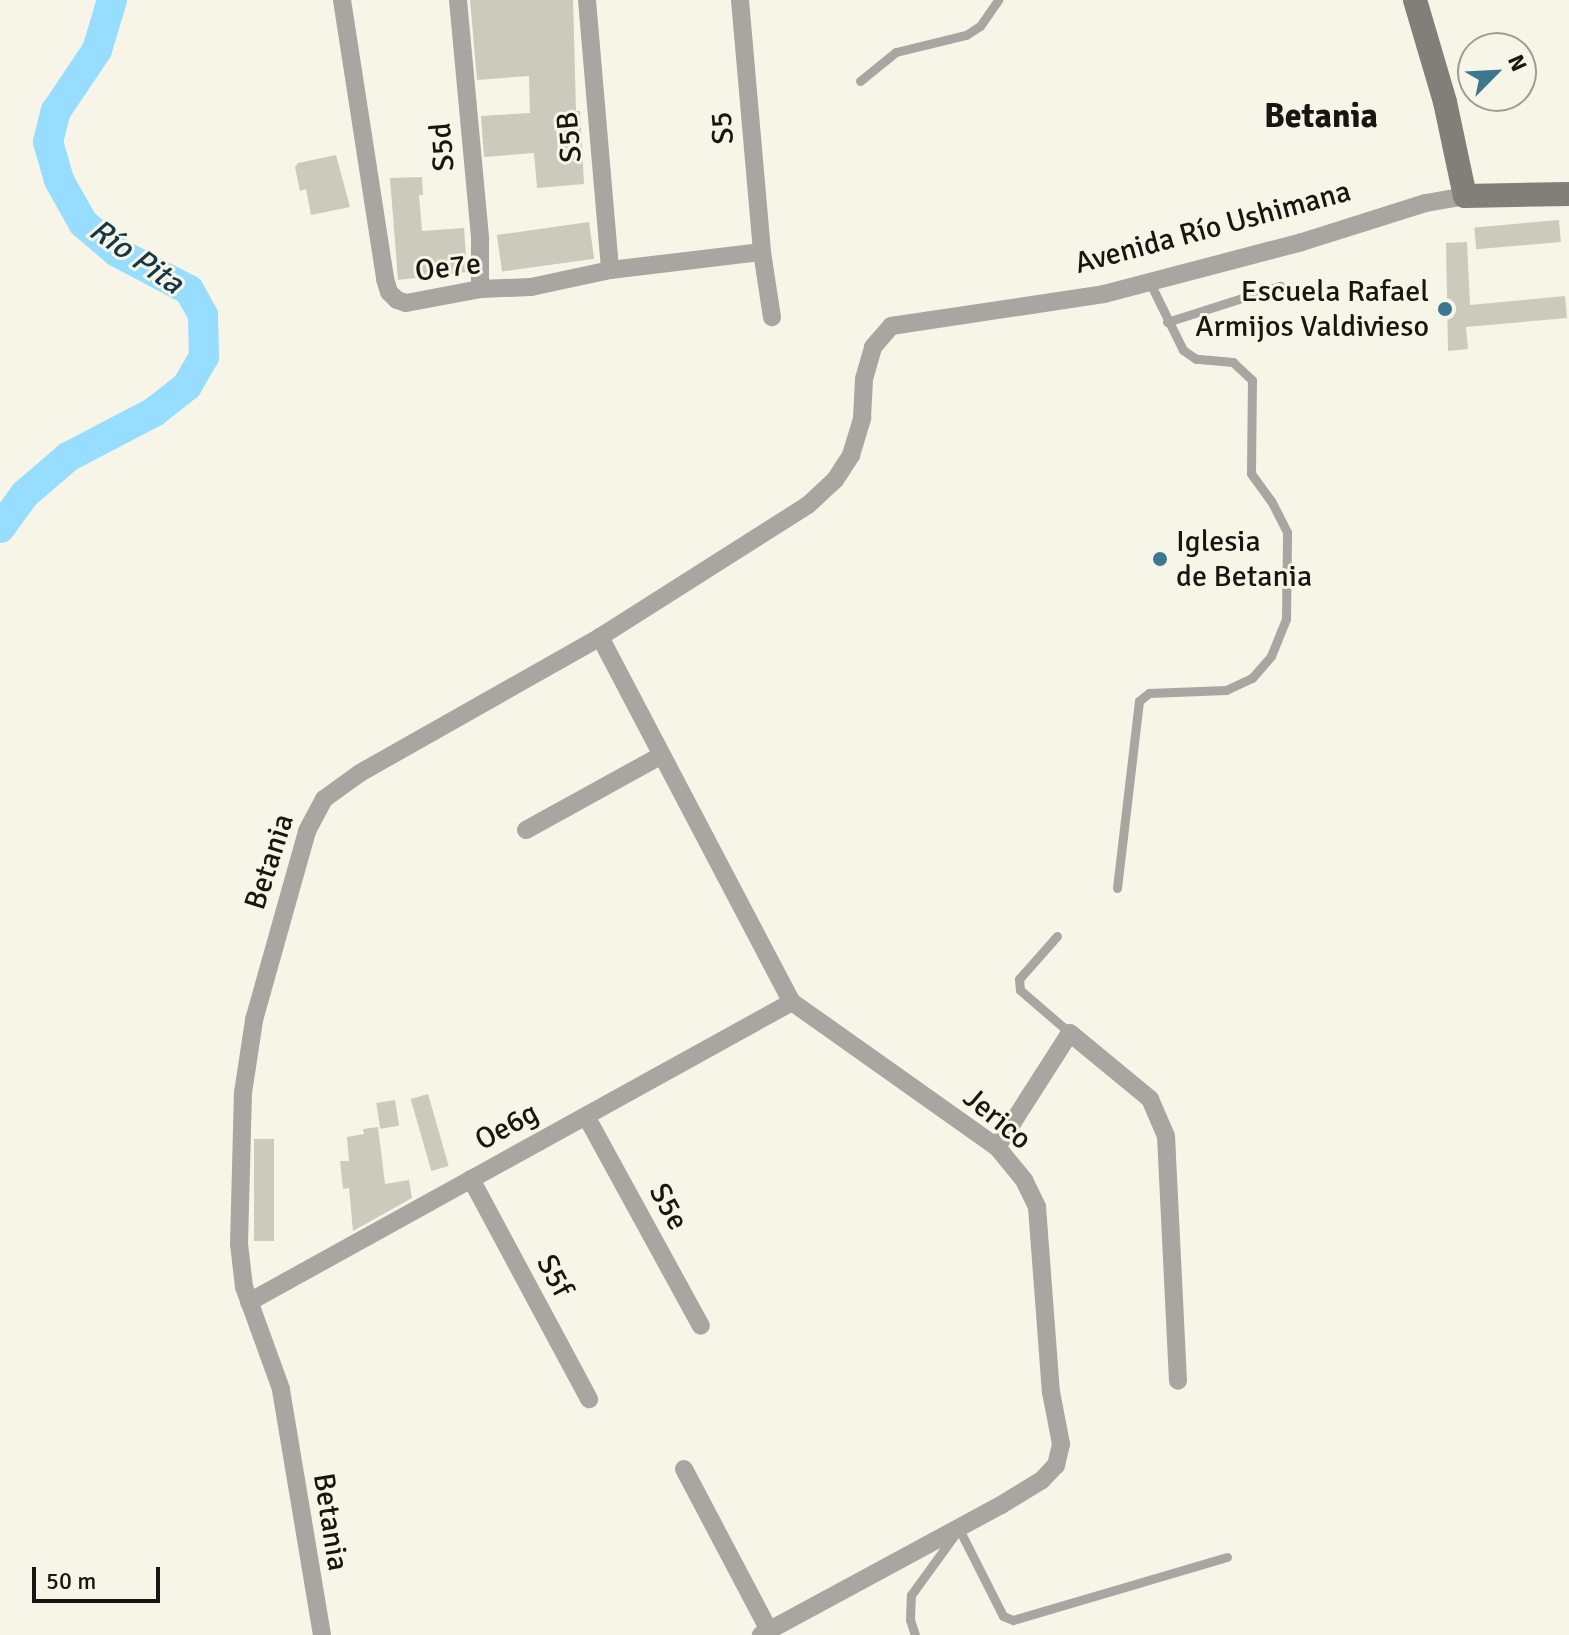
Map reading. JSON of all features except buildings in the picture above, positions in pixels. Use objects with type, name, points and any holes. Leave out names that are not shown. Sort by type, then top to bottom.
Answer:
[{"type":"street","name":"Oe7e","points":[[342,0],[389,292],[406,303],[480,289],[531,287],[610,270],[762,252]]},
{"type":"street","name":"S5d","points":[[458,0],[480,239],[480,289]]},
{"type":"street","name":"S5B","points":[[587,0],[610,270]]},
{"type":"street","name":"S5","points":[[740,0],[762,252],[772,317]]},
{"type":"street","points":[[1415,0],[1445,102],[1465,196]]},
{"type":"street","name":"Avenida Río Ushimana","points":[[876,339],[899,323],[1104,294],[1150,283],[1302,242],[1426,203],[1465,196],[1569,194]]},
{"type":"street","name":"Betania","points":[[322,1635],[281,1389],[249,1302],[239,1244],[247,1053],[269,956],[314,812],[332,791],[360,773],[600,637],[765,536],[808,505],[835,480],[857,437],[864,379],[876,339]]},
{"type":"street","name":"Jerico","points":[[600,637],[792,1002],[997,1147],[1024,1180],[1037,1207],[1051,1392],[1061,1450],[1059,1461],[1042,1480],[959,1529],[765,1633]]},
{"type":"street","points":[[526,830],[662,755]]},
{"type":"street","name":"Oe6g","points":[[249,1302],[792,1002]]},
{"type":"street","points":[[997,1147],[1070,1033],[1150,1099],[1161,1116],[1166,1136],[1178,1381]]},
{"type":"street","name":"S5e","points":[[586,1116],[701,1326]]},
{"type":"street","name":"S5f","points":[[471,1179],[589,1399]]},
{"type":"street","points":[[684,1469],[765,1633]]},
{"type":"lane","points":[[860,81],[896,52],[966,35],[980,26],[998,0]]},
{"type":"lane","points":[[1117,888],[1139,701],[1149,693],[1226,690],[1252,678],[1271,656],[1286,619],[1287,532],[1271,501],[1251,473],[1252,380],[1233,362],[1189,356],[1167,322],[1150,283]]},
{"type":"lane","points":[[1167,322],[1280,286]]},
{"type":"lane","points":[[1057,936],[1019,979],[1020,990],[1070,1033]]},
{"type":"lane","points":[[915,1635],[910,1620],[911,1595],[959,1529],[1003,1616],[1013,1620],[1227,1557]]},
{"type":"waterway","name":"Río Pita","points":[[0,528],[25,494],[68,457],[154,412],[187,386],[204,357],[203,315],[189,290],[117,252],[83,223],[59,180],[48,142],[56,111],[97,50],[112,0]]},
{"type":"place","name":"Escuela Rafael Armijos Valdivieso","points":[[1445,309]]},
{"type":"place","name":"Iglesia de Betania","points":[[1160,559]]},
{"type":"district","name":"Betania","points":[[1321,117]]}]
